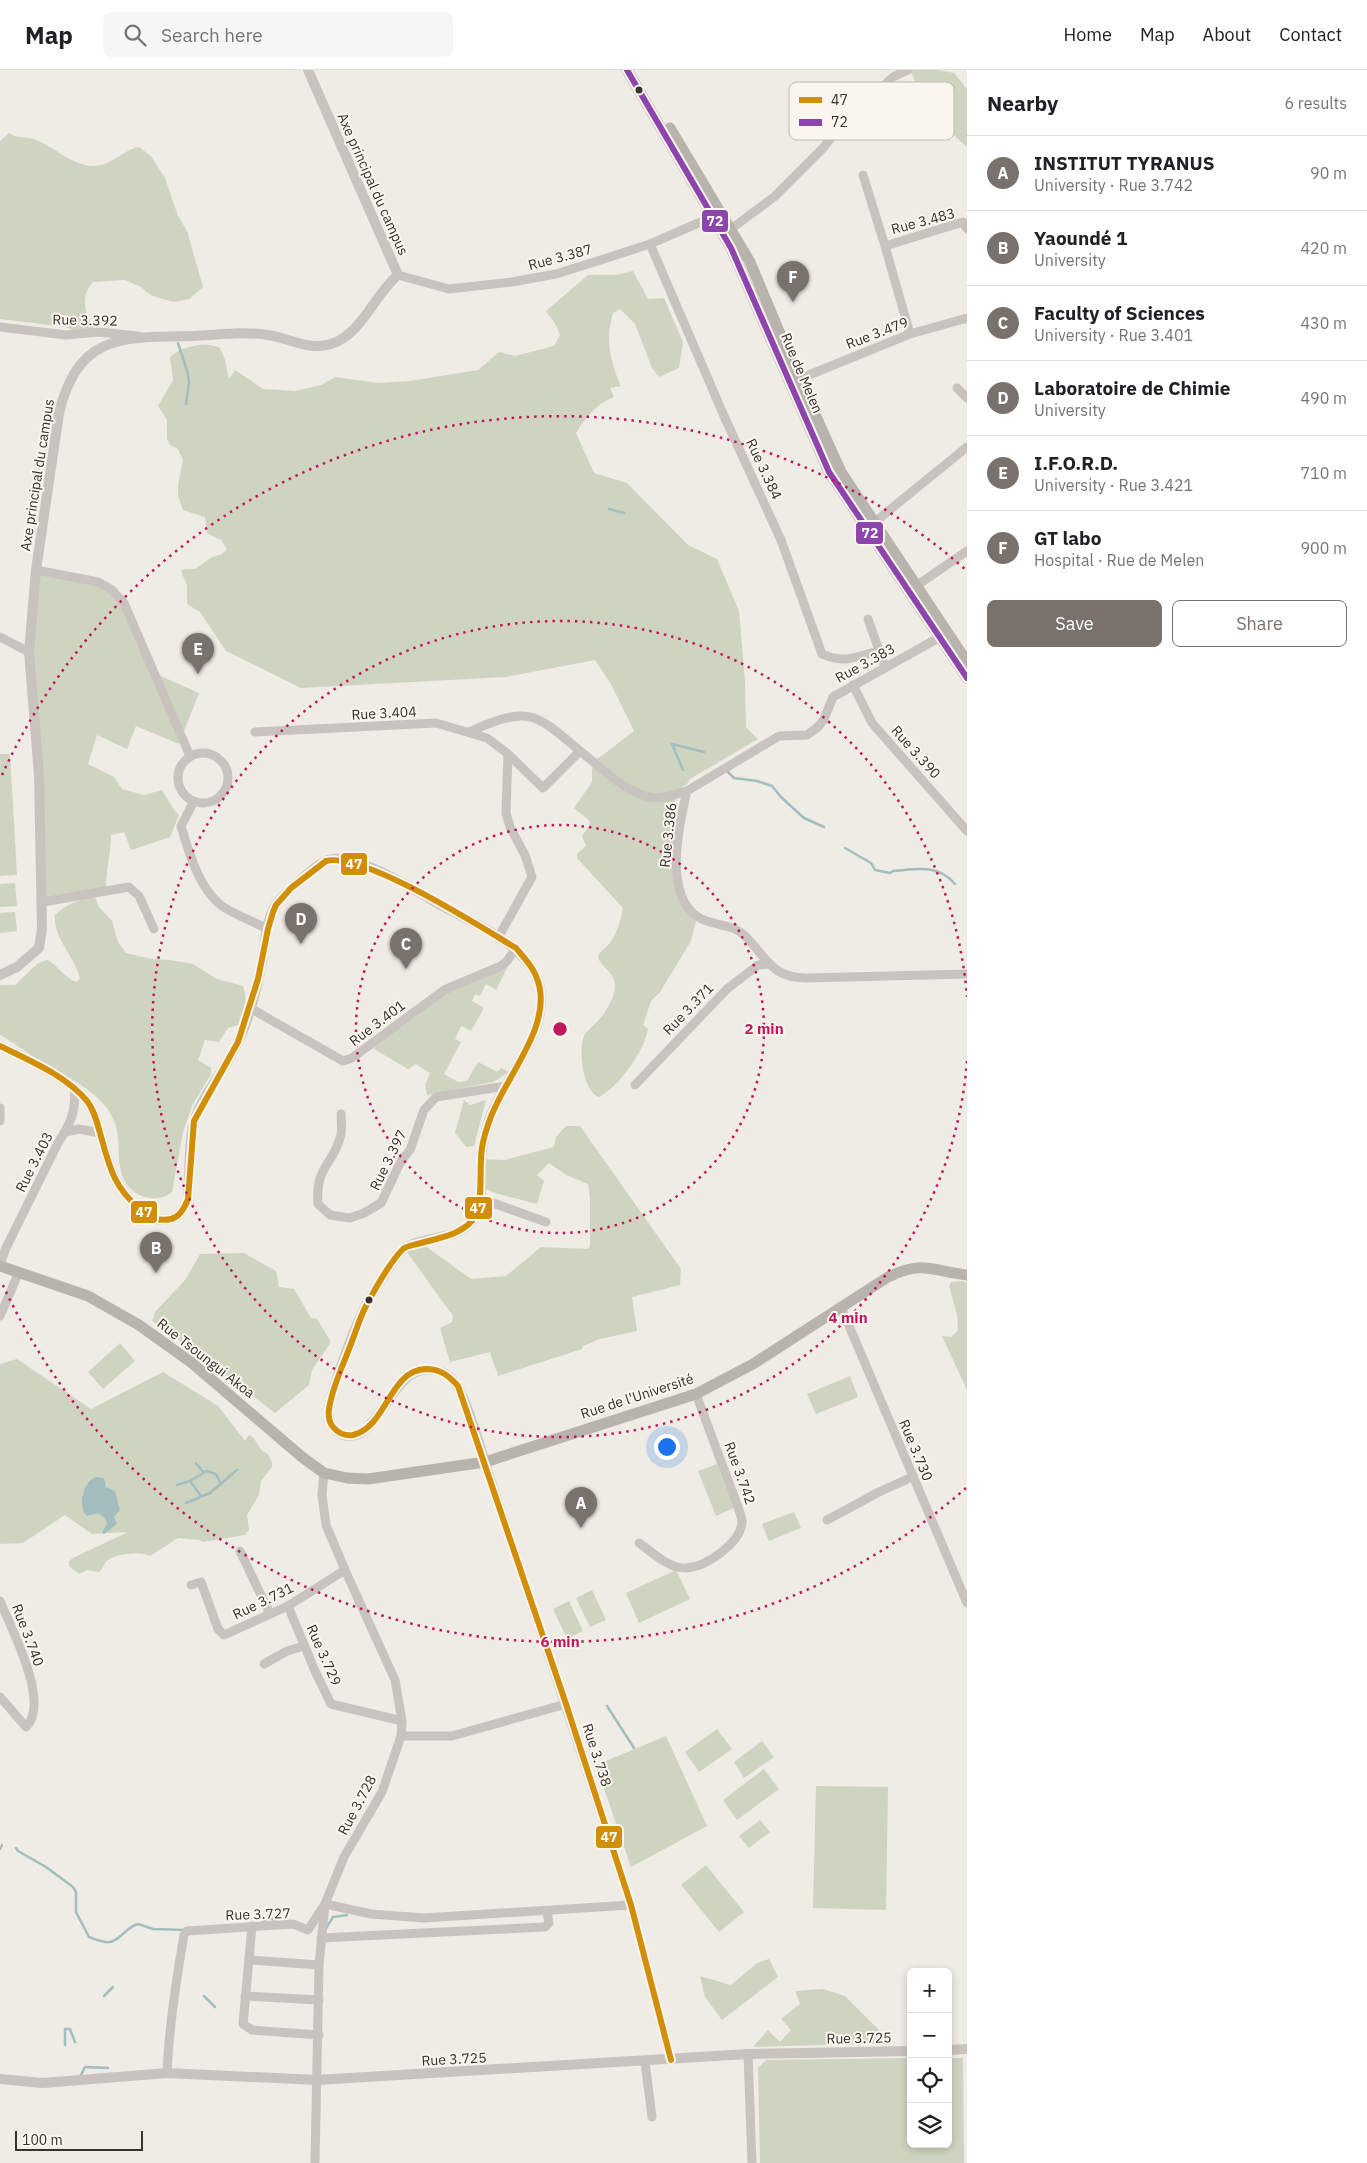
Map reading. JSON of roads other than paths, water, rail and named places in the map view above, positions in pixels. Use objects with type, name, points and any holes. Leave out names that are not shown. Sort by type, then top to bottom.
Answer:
[{"type":"main road","name":"Rue de Melen","points":[[627,70],[717,215],[731,229],[750,262],[799,379],[841,472],[876,521],[916,586],[967,662]]},
{"type":"main road","name":"Rue de Melen","points":[[636,70],[717,215],[829,472],[967,678]]},
{"type":"main road","name":"Rue Tsoungui Akoa","points":[[0,1265],[88,1296],[139,1324],[192,1363],[302,1457],[324,1473]]},
{"type":"main road","name":"Rue de l'Université","points":[[324,1473],[347,1478],[368,1479],[485,1462],[696,1394],[753,1364],[902,1270],[920,1266],[967,1275]]},
{"type":"main road","name":"Rue de l'Université","points":[[932,1268],[967,1266]]},
{"type":"street","name":"Axe principal du campus","points":[[0,975],[17,967],[39,948],[42,929],[40,775],[29,652],[36,570],[57,422],[64,389],[75,370],[99,348],[114,340],[141,336],[219,335],[242,332],[270,335],[308,346],[328,344],[340,340],[351,332],[388,283],[398,275],[308,70]]},
{"type":"street","points":[[887,82],[893,77],[908,70]]},
{"type":"street","points":[[731,229],[774,197],[829,140]]},
{"type":"street","points":[[863,175],[885,246]]},
{"type":"street","name":"Rue 3.387","points":[[398,275],[449,289],[464,289],[556,274],[650,244],[717,215]]},
{"type":"street","name":"Rue 3.483","points":[[910,334],[885,246],[963,222],[967,229]]},
{"type":"street","name":"Rue 3.384","points":[[650,244],[724,416],[781,540],[822,654],[834,660],[853,659],[878,651]]},
{"type":"street","name":"Rue 3.479","points":[[799,379],[910,334],[967,318]]},
{"type":"street","name":"Rue 3.392","points":[[0,326],[66,335],[98,332],[141,336]]},
{"type":"street","points":[[957,388],[967,398]]},
{"type":"street","points":[[876,521],[967,446]]},
{"type":"street","points":[[916,586],[967,551]]},
{"type":"street","points":[[36,570],[98,582],[112,590],[124,603],[190,756]]},
{"type":"street","points":[[868,619],[885,667]]},
{"type":"street","points":[[0,637],[29,652]]},
{"type":"street","name":"Rue 3.383","points":[[687,791],[779,736],[807,735],[818,727],[824,719],[833,697],[940,638]]},
{"type":"street","name":"Rue 3.390","points":[[853,686],[872,723],[967,831]]},
{"type":"street","name":"Rue 3.386","points":[[469,732],[502,718],[518,715],[539,718],[624,786],[650,797],[669,796],[687,791],[678,836],[676,872],[685,902],[698,917],[735,929],[743,934],[781,975],[792,978],[967,974]]},
{"type":"street","name":"Rue 3.404","points":[[255,732],[436,723],[487,738],[508,754]]},
{"type":"street","points":[[508,754],[543,788],[580,751]]},
{"type":"street","points":[[204,752],[218,757],[227,769],[229,776],[226,790],[221,796],[208,803],[194,801],[183,793],[178,780],[181,766],[190,756],[204,752]]},
{"type":"street","points":[[498,938],[532,877],[525,855],[510,827],[506,813],[508,754]]},
{"type":"street","points":[[194,801],[180,826],[199,874],[211,896],[224,907],[268,929]]},
{"type":"street","points":[[0,1046],[49,1071],[74,1088],[92,1109],[112,1176],[129,1201],[150,1217],[162,1220],[174,1218],[184,1209],[188,1199],[194,1121],[238,1042],[250,1008],[268,929],[276,905],[312,871],[332,859],[358,864],[388,875],[516,948],[536,975],[541,990],[542,1003],[537,1024],[495,1107],[486,1131],[480,1159],[481,1174],[477,1214],[465,1230],[404,1248],[378,1284],[365,1308],[332,1394],[328,1411],[329,1421],[334,1429],[342,1434],[360,1433],[369,1427],[403,1380],[412,1373],[421,1369],[433,1369],[443,1372],[458,1386],[485,1462]]},
{"type":"street","points":[[43,902],[129,887],[139,896],[154,929]]},
{"type":"street","name":"Rue 3.401","points":[[250,1008],[343,1061],[352,1058],[444,990],[501,966],[516,948]]},
{"type":"street","name":"Rue 3.371","points":[[635,1085],[727,989],[758,965],[769,964]]},
{"type":"street","name":"Rue 3.397","points":[[341,1114],[340,1140],[322,1172],[317,1188],[318,1204],[330,1215],[350,1218],[364,1214],[381,1203],[401,1161],[410,1150],[424,1110],[436,1097],[506,1086]]},
{"type":"street","points":[[66,1132],[76,1105],[74,1088]]},
{"type":"street","points":[[0,1108],[0,1121]]},
{"type":"street","name":"Rue 3.403","points":[[0,1265],[5,1250],[58,1143],[66,1132],[79,1129],[100,1133]]},
{"type":"street","points":[[479,1198],[546,1222]]},
{"type":"street","points":[[0,1242],[5,1250]]},
{"type":"street","points":[[0,1316],[19,1272]]},
{"type":"street","name":"Rue 3.730","points":[[842,1307],[912,1477],[967,1603]]},
{"type":"street","name":"Rue 3.742","points":[[639,1543],[664,1561],[685,1569],[708,1562],[727,1548],[737,1535],[742,1522],[738,1506],[696,1394]]},
{"type":"street","name":"Rue 3.738","points":[[485,1462],[631,1905],[671,2060]]},
{"type":"street","name":"Rue 3.728","points":[[315,2163],[319,1965],[325,1904],[344,1857],[382,1792],[401,1736],[402,1721],[395,1680],[326,1525],[322,1495],[324,1473]]},
{"type":"street","points":[[827,1520],[879,1492],[912,1477]]},
{"type":"street","points":[[240,1551],[270,1614]]},
{"type":"street","name":"Rue 3.731","points":[[191,1585],[200,1582],[218,1629],[224,1635],[288,1606],[345,1570]]},
{"type":"street","name":"Rue 3.740","points":[[0,1601],[27,1665],[35,1705],[30,1723],[26,1727],[0,1697]]},
{"type":"street","name":"Rue 3.729","points":[[288,1606],[331,1704],[402,1721]]},
{"type":"street","points":[[264,1664],[287,1651],[304,1646]]},
{"type":"street","points":[[401,1736],[452,1736],[566,1704]]},
{"type":"street","points":[[325,1904],[370,1914],[424,1918],[547,1912],[631,1905]]},
{"type":"street","name":"Rue 3.727","points":[[167,2073],[168,2041],[174,1994],[185,1933],[191,1930],[293,1924],[308,1930],[325,1904]]},
{"type":"street","points":[[321,1938],[545,1927],[549,1922],[547,1912]]},
{"type":"street","points":[[252,1926],[242,2021],[246,2027],[252,2030],[318,2034]]},
{"type":"street","points":[[249,1960],[319,1965]]},
{"type":"street","points":[[245,1996],[319,2000]]},
{"type":"street","points":[[952,2050],[967,2049]]},
{"type":"street","name":"Rue 3.725","points":[[0,2079],[43,2083],[167,2073],[317,2080],[645,2062],[748,2054],[907,2051]]},
{"type":"street","points":[[748,2054],[752,2163]]},
{"type":"street","points":[[645,2062],[652,2117]]},
{"type":"water","points":[[96,1477],[104,1478],[106,1487],[115,1491],[120,1510],[114,1517],[117,1524],[104,1534],[102,1533],[107,1523],[104,1517],[98,1513],[87,1516],[82,1507],[85,1489],[91,1479]]},
{"type":"waterway","points":[[178,343],[188,374],[189,383],[186,404]]},
{"type":"waterway","points":[[609,509],[624,513]]},
{"type":"waterway","points":[[683,770],[672,744],[704,752]]},
{"type":"waterway","points":[[726,770],[734,778],[757,781],[772,786],[804,818],[824,827]]},
{"type":"waterway","points":[[845,848],[871,863],[875,870],[890,873],[911,869],[927,869],[942,873],[955,884]]},
{"type":"waterway","points":[[196,1463],[203,1472],[207,1471],[216,1474],[221,1484]]},
{"type":"waterway","points":[[186,1503],[210,1493],[237,1470]]},
{"type":"waterway","points":[[177,1485],[190,1481],[205,1472]]},
{"type":"waterway","points":[[190,1481],[201,1496]]},
{"type":"waterway","points":[[607,1706],[634,1748]]},
{"type":"waterway","points":[[0,1849],[2,1845]]},
{"type":"waterway","points":[[16,1848],[73,1887],[76,1892],[76,1912],[89,1937],[102,1941],[114,1941],[131,1927],[138,1924],[153,1929],[186,1930]]},
{"type":"waterway","points":[[325,1930],[333,1917],[347,1915]]},
{"type":"waterway","points":[[261,1924],[267,1918],[276,1920]]},
{"type":"waterway","points":[[104,1996],[113,1987]]},
{"type":"waterway","points":[[204,1996],[215,2007]]},
{"type":"waterway","points":[[65,2045],[65,2029],[70,2029],[75,2042]]},
{"type":"waterway","points":[[81,2075],[85,2067],[108,2068]]},
{"type":"place","name":"GT labo","points":[[793,302]]},
{"type":"place","name":"I.F.O.R.D.","points":[[198,674]]},
{"type":"place","name":"Laboratoire de Chimie","points":[[301,944]]},
{"type":"place","name":"Faculty of Sciences","points":[[406,969]]},
{"type":"place","name":"Yaoundé 1","points":[[156,1273]]},
{"type":"place","name":"INSTITUT TYRANUS","points":[[581,1528]]}]
